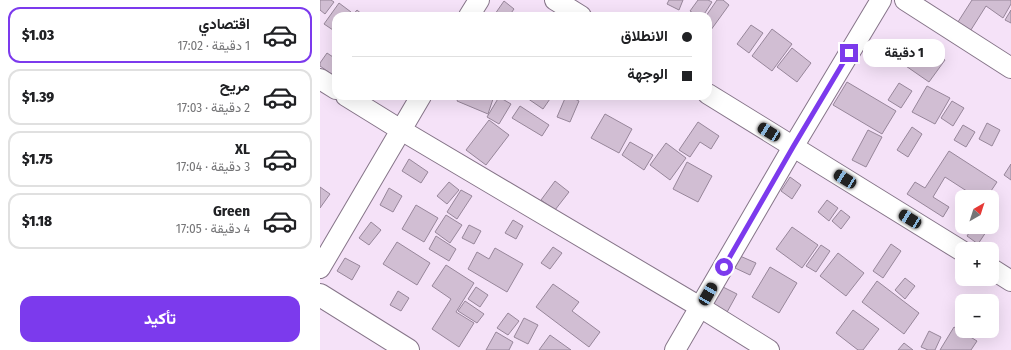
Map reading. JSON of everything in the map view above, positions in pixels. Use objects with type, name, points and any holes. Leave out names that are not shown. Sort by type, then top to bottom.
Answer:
[{"type":"street","points":[[472,12],[479,0]]},
{"type":"street","points":[[555,0],[574,12]]},
{"type":"street","points":[[674,350],[793,147],[882,0]]},
{"type":"street","points":[[905,0],[1011,68]]},
{"type":"street","points":[[320,79],[332,87]]},
{"type":"street","points":[[712,96],[955,247]]},
{"type":"street","points":[[352,100],[700,307],[769,350]]},
{"type":"street","points":[[320,268],[419,100]]},
{"type":"street","points":[[999,273],[1011,281]]},
{"type":"street","points":[[320,295],[408,350]]},
{"type":"building","points":[[320,0],[331,0],[334,2],[325,14],[320,10]]},
{"type":"building","points":[[669,0],[683,0],[679,10],[667,4]]},
{"type":"building","points":[[698,0],[708,0],[712,2],[706,12],[690,11]]},
{"type":"building","points":[[717,0],[723,0],[729,5],[712,28],[712,12],[709,12]]},
{"type":"building","points":[[972,0],[1011,0],[1011,4],[1003,18],[986,6],[969,33],[956,25]]},
{"type":"building","points":[[504,1],[514,9],[512,12],[496,12]]},
{"type":"building","points":[[339,3],[351,12],[333,12]]},
{"type":"building","points":[[1011,10],[1011,23],[1005,20]]},
{"type":"building","points":[[332,13],[332,29],[324,24]]},
{"type":"building","points":[[751,25],[763,33],[749,53],[737,44]]},
{"type":"building","points":[[772,29],[792,44],[772,71],[752,56]]},
{"type":"building","points":[[919,41],[945,60],[929,82],[903,64]]},
{"type":"building","points":[[792,48],[811,63],[797,82],[777,67]]},
{"type":"building","points":[[327,53],[332,56],[332,74],[320,66],[320,63]]},
{"type":"building","points":[[847,82],[896,111],[882,134],[833,105]]},
{"type":"building","points":[[899,83],[912,91],[901,108],[888,100]]},
{"type":"building","points":[[927,86],[950,98],[935,124],[912,112]]},
{"type":"building","points":[[457,100],[493,100],[488,114]]},
{"type":"building","points":[[497,100],[504,100],[511,104],[499,124],[487,117]]},
{"type":"building","points":[[530,100],[549,100],[543,109]]},
{"type":"building","points":[[564,100],[579,101],[570,122],[557,117]]},
{"type":"building","points":[[952,101],[964,108],[953,126],[941,118]]},
{"type":"building","points":[[520,106],[549,125],[542,136],[512,118]]},
{"type":"building","points":[[605,114],[632,129],[619,153],[591,138]]},
{"type":"building","points":[[489,120],[509,135],[486,165],[466,150]]},
{"type":"building","points":[[698,122],[719,136],[711,149],[700,142],[690,157],[679,150]]},
{"type":"building","points":[[987,123],[1000,130],[992,146],[979,139]]},
{"type":"building","points":[[963,125],[975,132],[966,147],[954,140]]},
{"type":"building","points":[[912,127],[922,134],[908,157],[897,150]]},
{"type":"building","points":[[868,130],[882,137],[866,167],[852,160]]},
{"type":"building","points":[[630,142],[653,155],[644,170],[622,155]]},
{"type":"building","points":[[666,143],[686,158],[670,180],[650,165]]},
{"type":"building","points":[[949,151],[997,182],[992,190],[965,190],[945,177],[933,197],[949,207],[943,217],[907,194],[915,182],[925,188]]},
{"type":"building","points":[[409,159],[428,172],[421,183],[402,171]]},
{"type":"building","points":[[687,162],[712,176],[698,202],[673,189]]},
{"type":"building","points":[[1011,164],[1011,180],[1004,175]]},
{"type":"building","points":[[790,177],[801,185],[792,199],[781,191]]},
{"type":"building","points":[[555,181],[569,192],[555,210],[541,200]]},
{"type":"building","points":[[449,182],[459,190],[447,204],[437,196]]},
{"type":"building","points":[[320,187],[330,194],[320,208]]},
{"type":"building","points":[[389,188],[402,196],[393,212],[380,205]]},
{"type":"building","points":[[461,190],[472,196],[457,219],[447,212]]},
{"type":"building","points":[[827,200],[838,208],[829,221],[818,212]]},
{"type":"building","points":[[416,205],[438,218],[424,242],[402,229]]},
{"type":"building","points":[[841,210],[850,217],[841,229],[832,221]]},
{"type":"building","points":[[446,215],[462,225],[450,243],[435,232]]},
{"type":"building","points":[[513,220],[523,226],[516,239],[505,233]]},
{"type":"building","points":[[371,222],[381,230],[369,245],[359,238]]},
{"type":"building","points":[[469,225],[481,231],[474,244],[462,238]]},
{"type":"building","points":[[792,227],[818,245],[802,268],[776,249]]},
{"type":"building","points":[[968,234],[985,234],[979,242],[975,242],[967,236]]},
{"type":"building","points":[[436,236],[456,249],[449,261],[429,249]]},
{"type":"building","points":[[397,242],[430,263],[417,285],[383,264]]},
{"type":"building","points":[[891,244],[901,251],[883,278],[873,271]]},
{"type":"building","points":[[821,245],[830,251],[816,272],[806,266]]},
{"type":"building","points":[[553,247],[562,253],[550,269],[541,263]]},
{"type":"building","points":[[495,248],[523,264],[507,292],[468,269],[477,252],[489,259]]},
{"type":"building","points":[[838,253],[864,273],[846,296],[820,276]]},
{"type":"building","points":[[740,256],[756,263],[750,275],[735,268]]},
{"type":"building","points":[[345,258],[360,266],[352,280],[337,271]]},
{"type":"building","points":[[446,265],[474,283],[456,312],[474,323],[459,347],[432,329],[451,299],[432,286]]},
{"type":"building","points":[[770,267],[797,283],[779,313],[752,297]]},
{"type":"building","points":[[905,278],[915,286],[905,299],[895,290]]},
{"type":"building","points":[[877,281],[919,313],[904,334],[862,302]]},
{"type":"building","points":[[553,284],[579,302],[572,311],[600,332],[589,347],[536,307]]},
{"type":"building","points":[[476,287],[488,295],[480,307],[468,299]]},
{"type":"building","points":[[723,287],[737,294],[726,314],[712,306]]},
{"type":"building","points":[[398,291],[409,298],[401,311],[390,305]]},
{"type":"building","points":[[465,301],[484,314],[477,323],[458,311]]},
{"type":"building","points":[[853,310],[879,329],[863,350],[858,350],[836,333]]},
{"type":"building","points":[[508,313],[519,321],[508,335],[497,328]]},
{"type":"building","points":[[524,318],[538,325],[528,344],[514,337]]},
{"type":"building","points":[[954,327],[955,338],[972,338],[977,341],[971,350],[940,350]]},
{"type":"building","points":[[929,331],[941,337],[935,350],[928,350],[921,347]]},
{"type":"building","points":[[496,332],[513,342],[509,350],[486,350]]},
{"type":"building","points":[[550,335],[571,350],[539,350]]},
{"type":"building","points":[[904,343],[913,350],[898,350]]},
{"type":"route","points":[[724,267],[849,53]]}]
